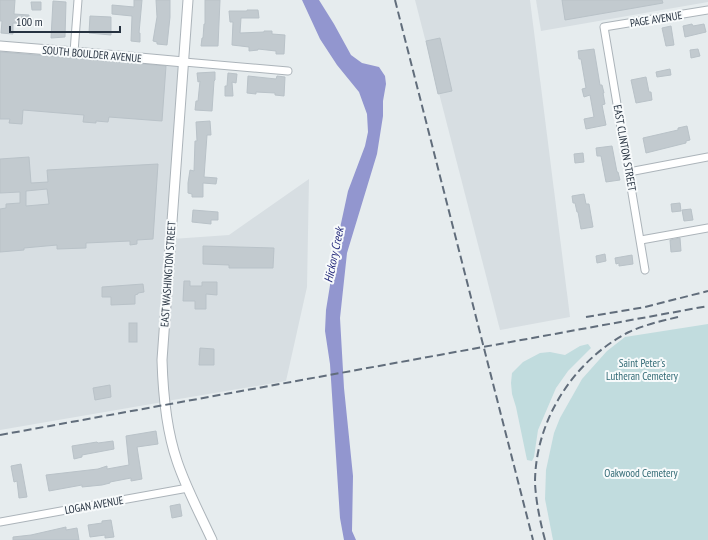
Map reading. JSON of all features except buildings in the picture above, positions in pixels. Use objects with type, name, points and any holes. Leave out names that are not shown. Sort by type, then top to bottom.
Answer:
[{"type":"street","points":[[74,52],[78,0]]},
{"type":"street","name":"EAST WASHINGTON STREET","points":[[188,0],[162,360],[163,386],[170,436],[177,461],[212,540]]},
{"type":"street","name":"PAGE AVENUE","points":[[604,27],[708,10]]},
{"type":"street","name":"EAST CLINTON STREET","points":[[604,27],[645,270]]},
{"type":"street","name":"SOUTH BOULDER AVENUE","points":[[0,46],[184,62]]},
{"type":"street","points":[[184,62],[288,71]]},
{"type":"street","points":[[629,172],[708,158]]},
{"type":"street","points":[[641,240],[708,228]]},
{"type":"street","name":"LOGAN AVENUE","points":[[0,522],[188,488]]},
{"type":"shaded area","points":[[415,0],[530,0],[570,317],[500,330]]},
{"type":"shaded area","points":[[536,0],[708,0],[708,2],[541,31]]},
{"type":"shaded area","points":[[0,48],[180,66],[163,402],[0,430]]},
{"type":"shaded area","points":[[309,179],[307,287],[286,381],[167,401],[164,385],[172,239],[229,235]]},
{"type":"green space","name":"Oakwood Cemetery","points":[[708,324],[708,540],[553,540],[545,499],[546,470],[554,433],[560,418],[582,379],[607,351],[625,337]]},
{"type":"green space","points":[[588,344],[591,348],[568,371],[556,388],[538,430],[534,457],[532,461],[527,460],[512,394],[512,373],[523,362],[540,353],[550,352],[565,355],[580,346]]},
{"type":"water","points":[[302,0],[319,0],[351,55],[362,63],[379,67],[385,76],[386,84],[377,154],[347,253],[340,318],[344,388],[353,476],[352,531],[356,540],[344,540],[340,518],[330,364],[325,331],[326,310],[337,242],[348,191],[365,146],[368,132],[367,114],[359,92],[337,65],[320,39]]},
{"type":"railway","points":[[395,0],[533,540]]},
{"type":"railway","points":[[586,317],[645,307],[708,291]]},
{"type":"railway","points":[[0,435],[708,306]]},
{"type":"railway","points":[[545,540],[538,512],[535,483],[537,460],[542,437],[550,415],[561,394],[575,375],[609,344],[629,332],[653,323],[678,317]]},
{"type":"water label","name":"Hickory Creek","points":[[334,255]]},
{"type":"park label","name":"Saint Peter's Lutheran Cemetery","points":[[642,369]]}]
